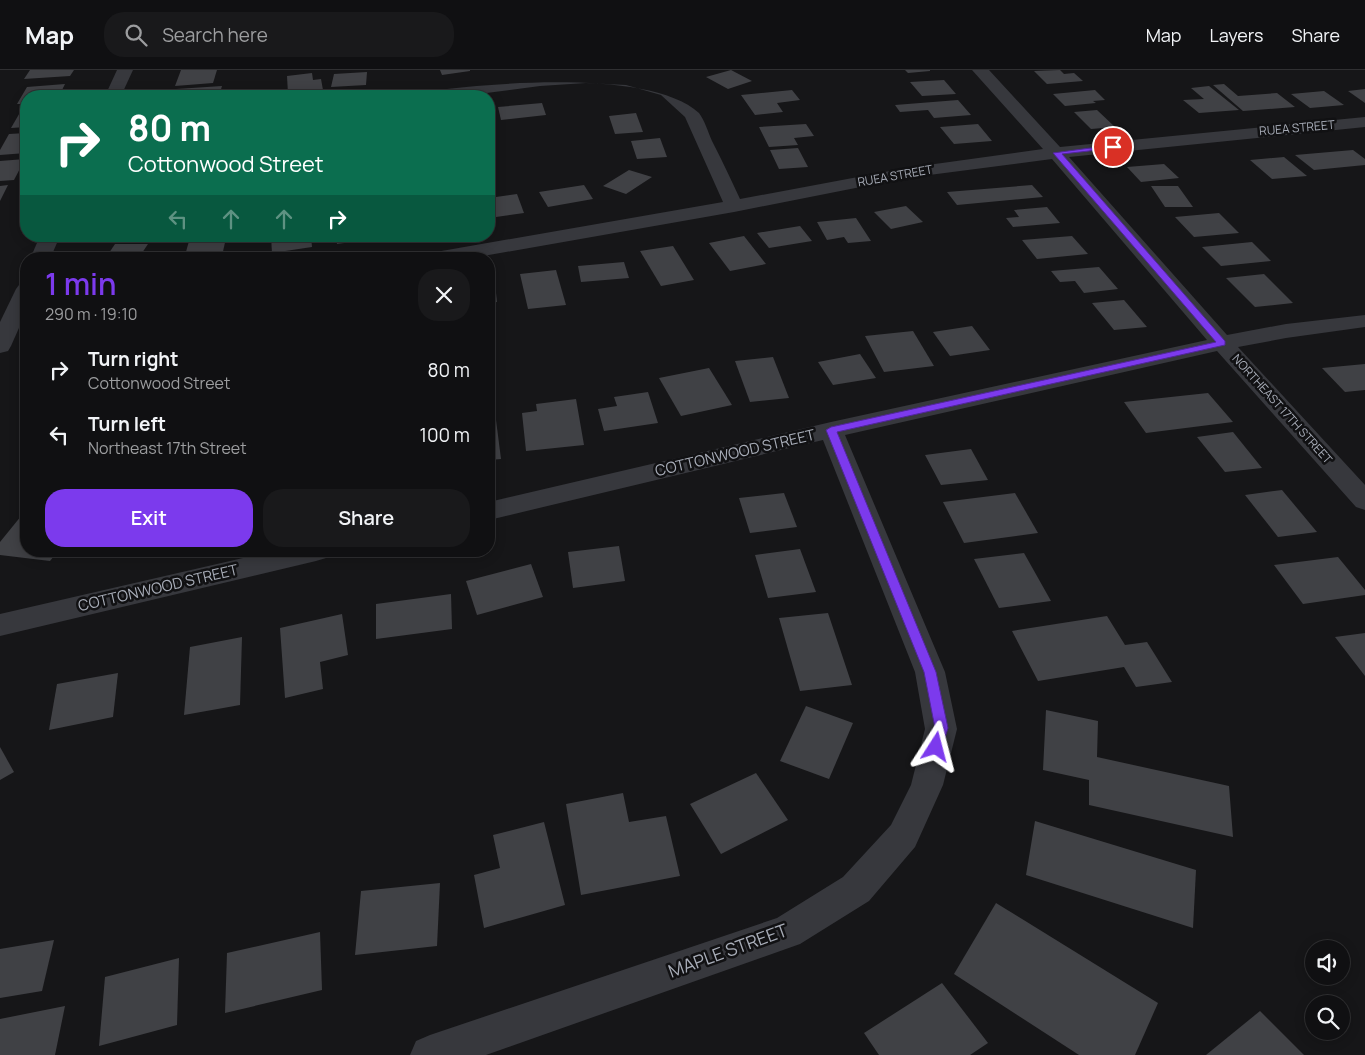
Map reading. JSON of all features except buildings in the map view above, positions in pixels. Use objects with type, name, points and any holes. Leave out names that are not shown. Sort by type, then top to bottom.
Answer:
[{"type":"street","points":[[116,90],[125,70]]},
{"type":"street","name":"NORTHEAST 17TH STREET","points":[[980,70],[1365,501]]},
{"type":"street","points":[[482,90],[586,78],[627,80],[667,92],[692,115],[734,206]]},
{"type":"street","name":"RUEA STREET","points":[[470,252],[734,206],[906,173],[1056,153],[1365,122]]},
{"type":"street","points":[[0,346],[20,312]]},
{"type":"street","name":"COTTONWOOD STREET","points":[[495,510],[831,430],[1222,343],[1365,321]]},
{"type":"street","name":"MAPLE STREET","points":[[430,1055],[787,932],[856,888],[903,836],[927,785],[941,728],[930,672],[831,430]]},
{"type":"street","name":"COTTONWOOD STREET","points":[[0,625],[290,557]]},
{"type":"route","points":[[936,747],[941,728],[930,672],[831,430],[1222,343],[1056,153],[1113,147]]}]
